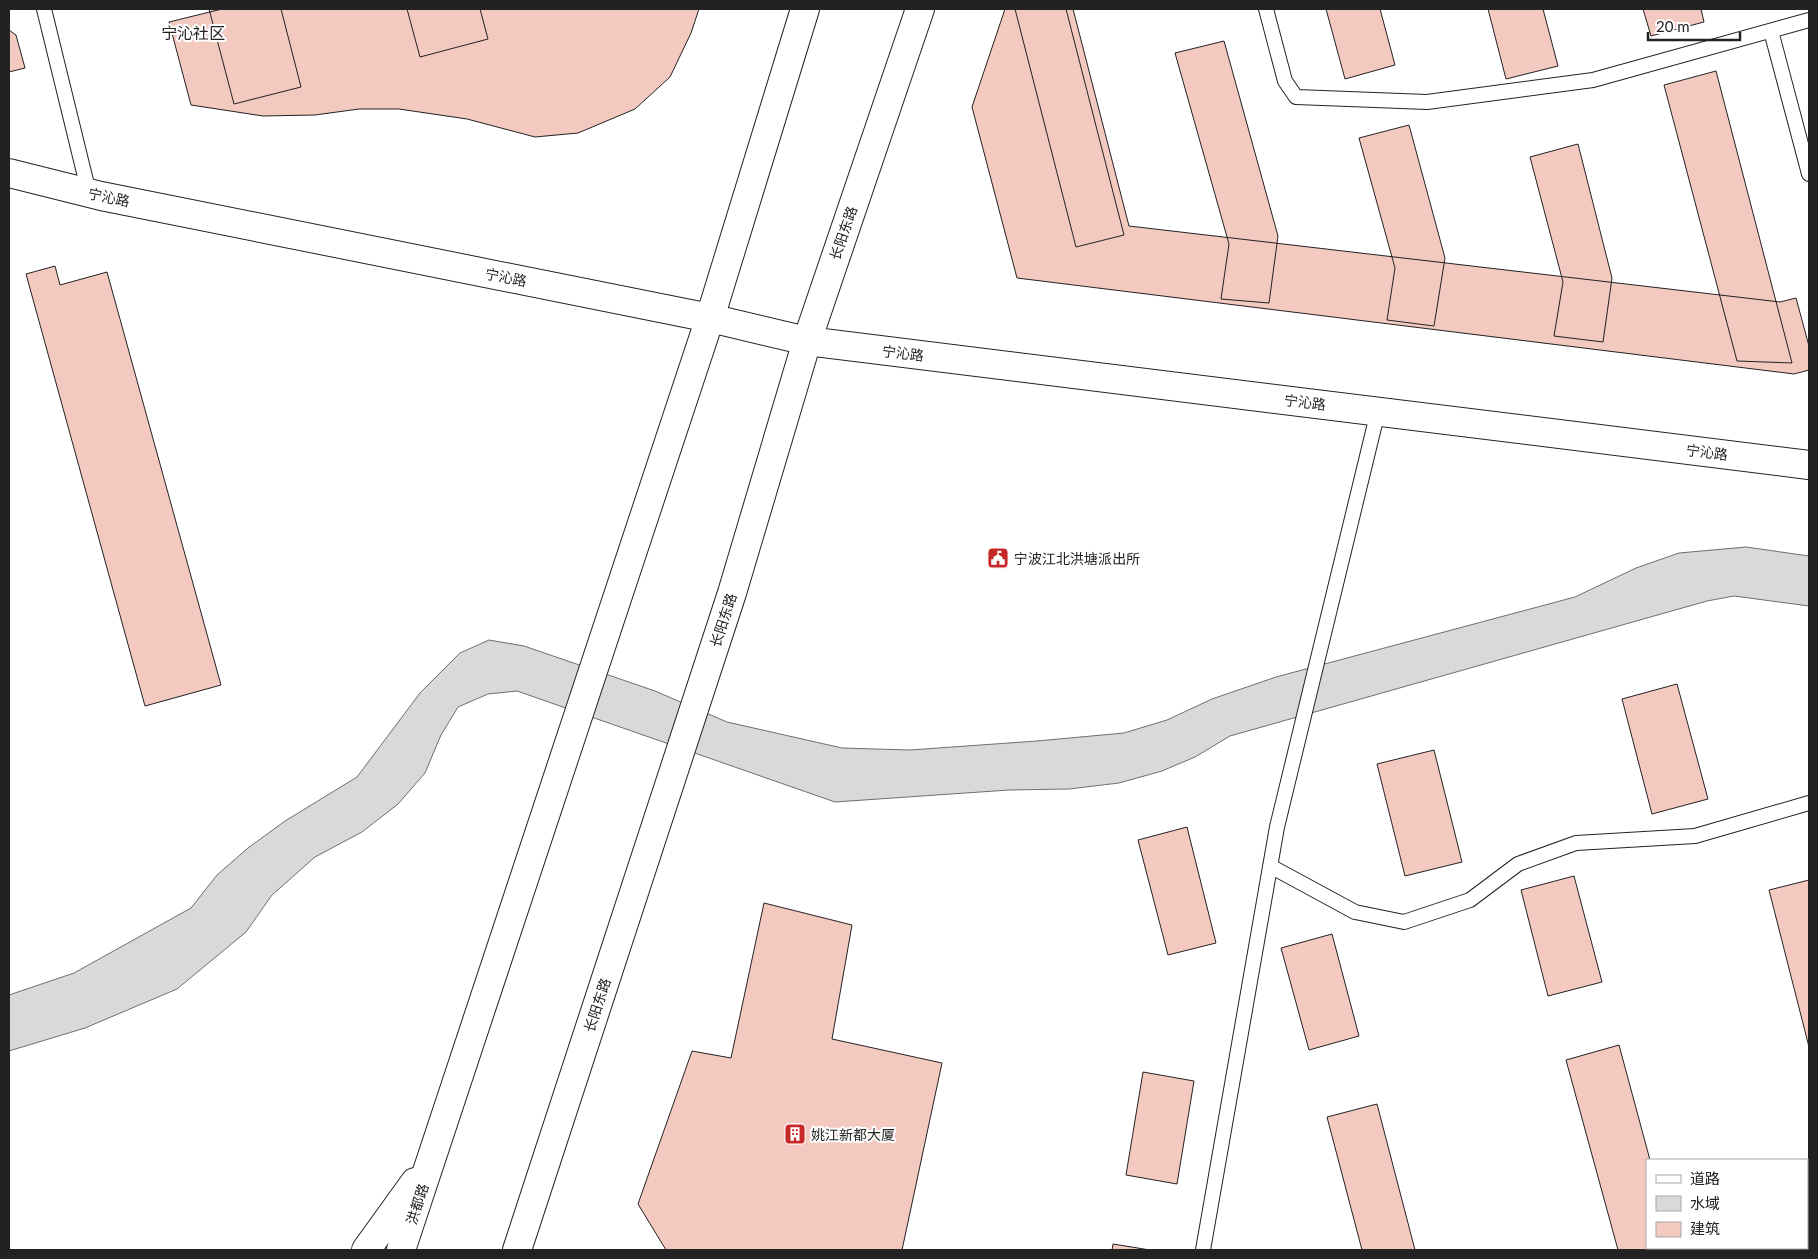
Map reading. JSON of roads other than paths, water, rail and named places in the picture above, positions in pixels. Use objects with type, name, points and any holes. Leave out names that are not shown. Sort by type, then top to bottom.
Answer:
[{"type":"main road","points":[[366,1250],[432,1158],[710,318],[804,9]]},
{"type":"main road","name":"长阳东路","points":[[522,1244],[710,661],[807,341],[920,9]]},
{"type":"main road","name":"宁沁路","points":[[9,173],[89,193],[710,318],[807,341],[1809,465]]},
{"type":"main road","name":"洪都路","points":[[401,1250],[432,1158]]},
{"type":"lane","points":[[44,9],[89,193]]},
{"type":"lane","points":[[1266,9],[1285,81],[1296,97],[1427,102],[1583,81],[1625,72],[1809,20]]},
{"type":"lane","points":[[1771,31],[1809,174]]},
{"type":"lane","points":[[1203,1250],[1277,827],[1378,411]]},
{"type":"lane","points":[[1270,866],[1355,912],[1404,922],[1470,900],[1518,864],[1576,843],[1695,836],[1809,803]]},
{"type":"water","points":[[1746,547],[1809,556],[1809,606],[1734,596],[1707,601],[1230,736],[1195,757],[1162,771],[1119,783],[1069,789],[1009,790],[835,802],[517,691],[488,694],[458,707],[441,735],[425,773],[398,804],[362,832],[315,857],[272,895],[246,932],[177,989],[85,1028],[9,1051],[9,995],[74,973],[191,908],[217,875],[248,848],[285,821],[357,777],[420,693],[460,653],[489,640],[524,646],[655,691],[727,722],[842,748],[910,750],[1037,741],[1124,733],[1167,720],[1212,699],[1276,677],[1575,597],[1636,568],[1679,553]]},
{"type":"place","name":"宁波江北洪塘派出所","points":[[998,558]]},
{"type":"place","name":"姚江新都大厦","points":[[795,1134]]},
{"type":"district","name":"宁沁社区","points":[[193,32]]}]
